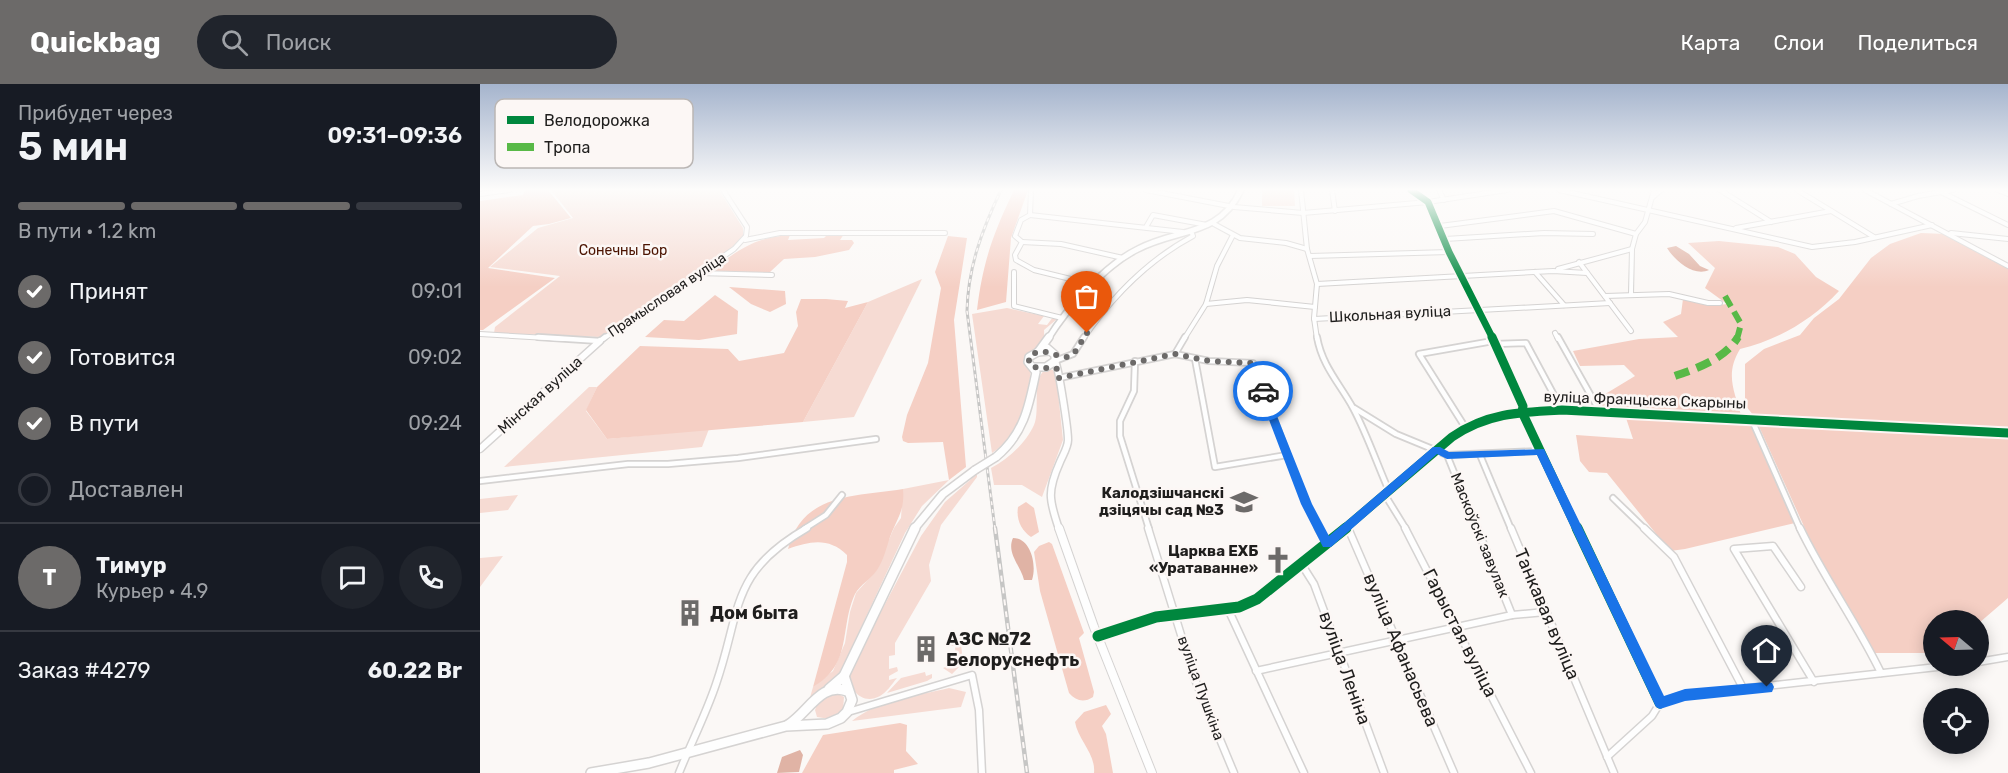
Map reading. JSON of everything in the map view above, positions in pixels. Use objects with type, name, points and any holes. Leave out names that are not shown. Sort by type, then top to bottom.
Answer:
[{"type":"main road","points":[[1035,370],[1029,364],[1028,359],[1038,352],[1062,318],[1123,258],[1139,247],[1214,222]]},
{"type":"main road","points":[[1045,342],[1054,359]]},
{"type":"main road","points":[[1038,352],[1054,359]]},
{"type":"main road","points":[[1035,370],[1045,367],[1054,359]]},
{"type":"main road","points":[[786,726],[809,709],[816,697],[843,676],[916,525],[927,510],[951,486],[1011,446],[1022,430],[1035,370]]},
{"type":"main road","points":[[591,773],[685,753],[786,726],[814,723],[820,725],[834,722],[847,712],[852,700],[843,676]]},
{"type":"main road","points":[[829,689],[847,690]]},
{"type":"main road","points":[[809,709],[810,720],[814,723]]},
{"type":"street","points":[[744,222],[747,227],[744,240],[780,233],[945,233]]},
{"type":"street","points":[[1020,222],[1015,236],[1022,242],[1061,244],[1123,258]]},
{"type":"street","points":[[1099,222],[1188,232],[1192,236],[1169,249],[1113,298],[1073,354],[1054,359],[1060,372],[1067,433],[1065,452],[1051,482],[1049,501],[1098,636],[1152,773]]},
{"type":"street","points":[[1146,227],[1149,222]]},
{"type":"street","points":[[1198,222],[1211,225],[1233,236],[1286,243],[1307,249]]},
{"type":"street","points":[[1304,222],[1307,249],[1317,284],[1314,319],[1319,349],[1329,373],[1353,408],[1396,434],[1447,455],[1540,451]]},
{"type":"street","points":[[1438,222],[1449,252],[1480,309],[1523,406],[1522,412],[1660,703]]},
{"type":"street","points":[[1440,226],[1469,222]]},
{"type":"street","points":[[1594,222],[1636,234]]},
{"type":"street","points":[[1631,294],[1632,249],[1636,234],[1645,222]]},
{"type":"street","points":[[1702,222],[1812,247],[1834,245],[1932,225]]},
{"type":"street","points":[[1733,229],[1770,222]]},
{"type":"street","points":[[1850,222],[1875,237]]},
{"type":"street","points":[[1926,222],[2008,266]]},
{"type":"street","points":[[1445,239],[1544,233],[1593,234]]},
{"type":"street","points":[[1947,233],[2008,238]]},
{"type":"street","points":[[1175,354],[1206,304],[1217,266],[1233,236]]},
{"type":"street","name":"Прамысловая вуліца","points":[[600,341],[744,240]]},
{"type":"street","points":[[1022,242],[1015,255],[1016,260],[1034,270],[1095,285]]},
{"type":"street","points":[[1552,271],[1632,249]]},
{"type":"street","points":[[1310,256],[1449,252]]},
{"type":"street","points":[[1579,262],[1631,331]]},
{"type":"street","points":[[1317,284],[1552,271],[1587,273]]},
{"type":"street","points":[[1014,272],[1014,306],[1062,318]]},
{"type":"street","points":[[1535,272],[1564,305]]},
{"type":"street","points":[[697,273],[772,274]]},
{"type":"street","points":[[1605,296],[1669,294],[1708,303],[1720,303]]},
{"type":"street","points":[[1206,304],[1247,300],[1315,310],[1327,317]]},
{"type":"street","name":"Школьная вуліца","points":[[1314,319],[1610,303]]},
{"type":"street","points":[[1555,333],[1599,410]]},
{"type":"street","points":[[480,334],[600,341]]},
{"type":"street","name":"Мінская вуліца","points":[[480,449],[600,341]]},
{"type":"street","points":[[1465,427],[1419,354],[1446,351],[1462,344],[1526,343],[1562,410]]},
{"type":"street","points":[[1059,378],[1175,354],[1192,358],[1253,363],[1306,504],[1327,544]]},
{"type":"street","points":[[1192,358],[1215,467],[1287,455]]},
{"type":"street","name":"вуліца Пушкіна","points":[[1135,361],[1134,391],[1120,421],[1120,436],[1194,677],[1234,773]]},
{"type":"street","name":"Гарыстая вуліца","points":[[1353,408],[1387,493],[1532,773]]},
{"type":"street","name":"вуліца Францыска Скарыны","points":[[1098,636],[1138,622],[1174,614],[1228,609],[1257,599],[1302,565],[1436,449],[1465,427],[1488,418],[1522,412],[1599,410],[2008,433]]},
{"type":"street","points":[[1751,418],[1813,555],[1872,653],[1881,673]]},
{"type":"street","points":[[480,482],[628,464],[668,464],[738,458],[876,439]]},
{"type":"street","name":"Маскоўскі завулак","points":[[1447,455],[1512,615]]},
{"type":"street","name":"Танкавая вуліца","points":[[1480,455],[1614,773]]},
{"type":"street","points":[[679,771],[717,683],[745,584],[765,558],[788,539],[829,514],[842,495]]},
{"type":"street","points":[[1613,498],[1674,557],[1744,690]]},
{"type":"street","name":"вуліца Афанасьева","points":[[1347,527],[1454,773]]},
{"type":"street","points":[[1801,587],[1773,546],[1734,549],[1814,682]]},
{"type":"street","name":"вуліца Леніна","points":[[1302,565],[1314,584],[1341,653],[1383,773]]},
{"type":"street","points":[[1228,609],[1304,773]]},
{"type":"street","points":[[1256,671],[1455,626],[1512,615],[1545,612]]},
{"type":"street","points":[[1989,660],[2008,657]]},
{"type":"street","points":[[1607,757],[1652,716],[1660,703],[1685,695],[1923,669]]},
{"type":"street","points":[[847,712],[972,675],[978,710],[982,773]]},
{"type":"street","points":[[852,700],[870,704]]},
{"type":"green space","name":"Сонечны Бор","points":[[558,222],[739,222],[743,228],[743,237],[730,249],[601,337],[494,333],[495,327],[560,276],[490,267],[538,228]]},
{"type":"green space","points":[[922,279],[854,417],[803,422],[868,302]]},
{"type":"green space","points":[[1007,308],[1044,316],[1038,324],[1047,325],[1053,317],[1057,319],[1044,330],[1042,344],[1031,353],[1030,380],[1018,422],[1002,445],[992,453],[972,314]]},
{"type":"green space","points":[[1048,369],[1053,370],[1056,374],[1063,440],[1042,497],[1022,485],[994,485],[991,468],[1016,450],[1031,432],[1036,418],[1039,378]]},
{"type":"green space","points":[[589,387],[597,387],[586,411],[607,439],[709,429],[702,447],[504,467]]},
{"type":"green space","points":[[977,474],[941,525],[929,565],[931,581],[895,643],[895,655],[889,656],[889,669],[897,667],[898,671],[889,676],[889,680],[897,678],[880,696],[873,699],[862,697],[854,690],[849,672],[921,536],[945,502]]},
{"type":"green space","points":[[949,480],[922,506],[905,533],[839,675],[809,701],[813,687],[833,671],[845,643],[856,593],[875,572],[894,528],[901,518],[903,489]]},
{"type":"green space","points":[[518,495],[508,510],[480,513],[480,499]]},
{"type":"green space","points":[[503,556],[480,587],[480,558]]},
{"type":"green space","points":[[960,634],[963,663],[952,674],[943,668],[956,663],[955,646],[948,646],[947,643],[954,635]]},
{"type":"green space","points":[[925,672],[926,676],[932,674],[932,678],[887,693],[901,678]]},
{"type":"green space","points":[[949,688],[966,692],[961,707],[852,721],[886,703]]},
{"type":"green space","points":[[837,693],[844,697],[843,710],[830,719],[817,717],[815,710],[818,703],[826,696]]},
{"type":"shaded area","points":[[480,222],[556,222],[533,226],[488,268],[555,278],[480,330]]},
{"type":"shaded area","points":[[999,222],[1017,222],[1011,238],[1006,302],[977,310],[982,277]]},
{"type":"shaded area","points":[[1921,233],[1946,234],[2008,268],[2008,428],[1754,416],[1745,405],[1745,364],[1764,349],[1800,335],[1814,318],[1839,299],[1871,258],[1890,244]]},
{"type":"shaded area","points":[[844,234],[840,240],[852,240],[854,243],[849,250],[815,257],[784,259],[770,272],[709,272],[746,246],[766,239],[790,235],[788,240],[824,238],[827,235]]},
{"type":"shaded area","points":[[948,236],[967,238],[954,320],[966,467],[949,480],[943,442],[908,443],[903,441],[902,437],[907,415],[928,363],[941,288],[935,272]]},
{"type":"shaded area","points":[[1719,241],[1778,247],[1795,254],[1816,277],[1839,291],[1794,328],[1740,349],[1733,366],[1732,382],[1741,415],[1602,406],[1602,396],[1635,376],[1624,365],[1580,366],[1573,351],[1639,339],[1678,337],[1663,322],[1681,314],[1683,299],[1712,306],[1727,304],[1705,288],[1715,268],[1688,243]]},
{"type":"shaded area","points":[[1676,246],[1689,254],[1700,266],[1709,270],[1703,272],[1691,270],[1680,263],[1667,248]]},
{"type":"shaded area","points":[[729,287],[785,291],[786,304],[770,312],[751,304]]},
{"type":"shaded area","points":[[715,295],[738,311],[737,334],[699,340],[645,337],[664,320],[684,321]]},
{"type":"shaded area","points":[[801,299],[848,301],[845,308],[868,302],[803,422],[607,439],[586,410],[597,387],[640,346],[728,349],[739,361],[784,353],[798,326],[796,312]]},
{"type":"shaded area","points":[[1626,418],[1750,422],[1795,523],[1670,551],[1607,473],[1589,472],[1580,461],[1576,435],[1633,439]]},
{"type":"shaded area","points":[[1757,422],[2008,439],[2008,598],[1989,614],[1989,610],[1923,610],[1923,653],[1872,653],[1811,542]]},
{"type":"shaded area","points":[[903,489],[902,509],[881,562],[875,573],[855,594],[850,607],[840,657],[826,678],[813,687],[847,555],[833,545],[819,542],[788,549],[795,530],[818,507],[833,501],[849,496]]},
{"type":"shaded area","points":[[1026,502],[1034,508],[1039,532],[1031,537],[1022,528],[1018,516],[1018,507]]},
{"type":"shaded area","points":[[1013,538],[1024,542],[1031,553],[1034,567],[1032,580],[1024,580],[1011,549]]},
{"type":"shaded area","points":[[1049,542],[1052,544],[1084,633],[1079,638],[1094,692],[1093,697],[1086,700],[1074,698],[1069,693],[1040,591],[1034,552],[1039,546]]},
{"type":"shaded area","points":[[1106,705],[1111,714],[1102,726],[1106,734],[1113,773],[1094,773],[1090,753],[1075,722],[1084,712]]},
{"type":"shaded area","points":[[900,723],[907,725],[906,751],[918,764],[894,770],[894,773],[802,773],[823,735]]},
{"type":"shaded area","points":[[800,750],[803,755],[799,772],[777,773],[782,757]]},
{"type":"railway","points":[[987,222],[973,264],[967,311],[995,529]]},
{"type":"railway","points":[[995,528],[1027,773]]},
{"type":"marked path","points":[[1675,376],[1716,358],[1735,343],[1740,334],[1741,324],[1725,296]]},
{"type":"cycle path","points":[[1438,222],[1449,252],[1480,310],[1523,406],[1522,412],[1660,703]]},
{"type":"cycle path","points":[[1098,636],[1156,617],[1239,607],[1257,599],[1302,565],[1452,437],[1471,424],[1495,417],[1522,412],[1562,410],[2008,433]]},
{"type":"way so far","points":[[1087,333],[1071,356],[1066,357],[1043,351],[1029,357],[1029,364],[1037,368],[1056,368],[1060,372],[1059,378],[1175,354],[1209,361],[1253,363],[1263,391]]},
{"type":"place","name":"Калодзішчанскі дзіцячы сад №3","points":[[1244,502]]},
{"type":"place","name":"Царква ЕХБ «Уратаванне»","points":[[1278,560]]},
{"type":"place","name":"Дом быта","points":[[690,613]]},
{"type":"place","name":"АЗС №72 Белоруснефть","points":[[926,649]]},
{"type":"route","points":[[1263,391],[1306,504],[1327,544],[1436,449],[1447,455],[1540,451],[1660,703],[1685,695],[1767,687]]}]
